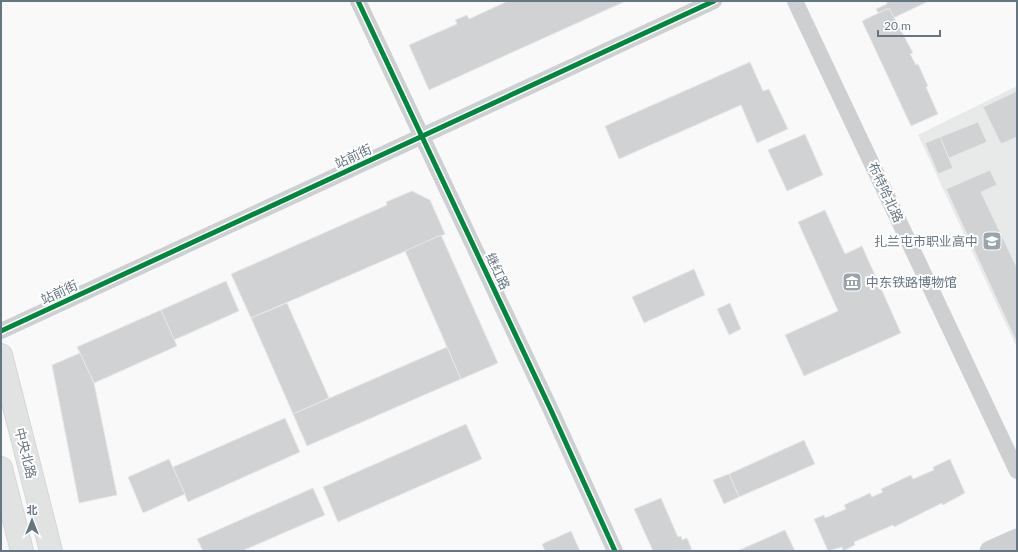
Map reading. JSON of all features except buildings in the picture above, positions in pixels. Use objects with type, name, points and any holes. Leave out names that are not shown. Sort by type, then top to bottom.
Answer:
[{"type":"main road","name":"中央北路","points":[[1,355],[51,551]]},
{"type":"main road","points":[[1,468],[22,551]]},
{"type":"street","name":"继红路","points":[[358,1],[550,408],[615,551]]},
{"type":"street","name":"站前街","points":[[1,330],[714,1]]},
{"type":"street","name":"布特哈北路","points":[[795,1],[1017,471]]},
{"type":"street","points":[[990,551],[1017,539]]},
{"type":"shaded area","name":"扎兰屯市职业高中","points":[[1017,86],[1017,348],[918,135]]},
{"type":"cycle path","points":[[358,1],[550,408],[615,551]]},
{"type":"cycle path","points":[[1,331],[714,1]]},
{"type":"place","name":"扎兰屯市职业高中","points":[[992,241]]},
{"type":"place","name":"中东铁路博物馆","points":[[852,282]]}]
